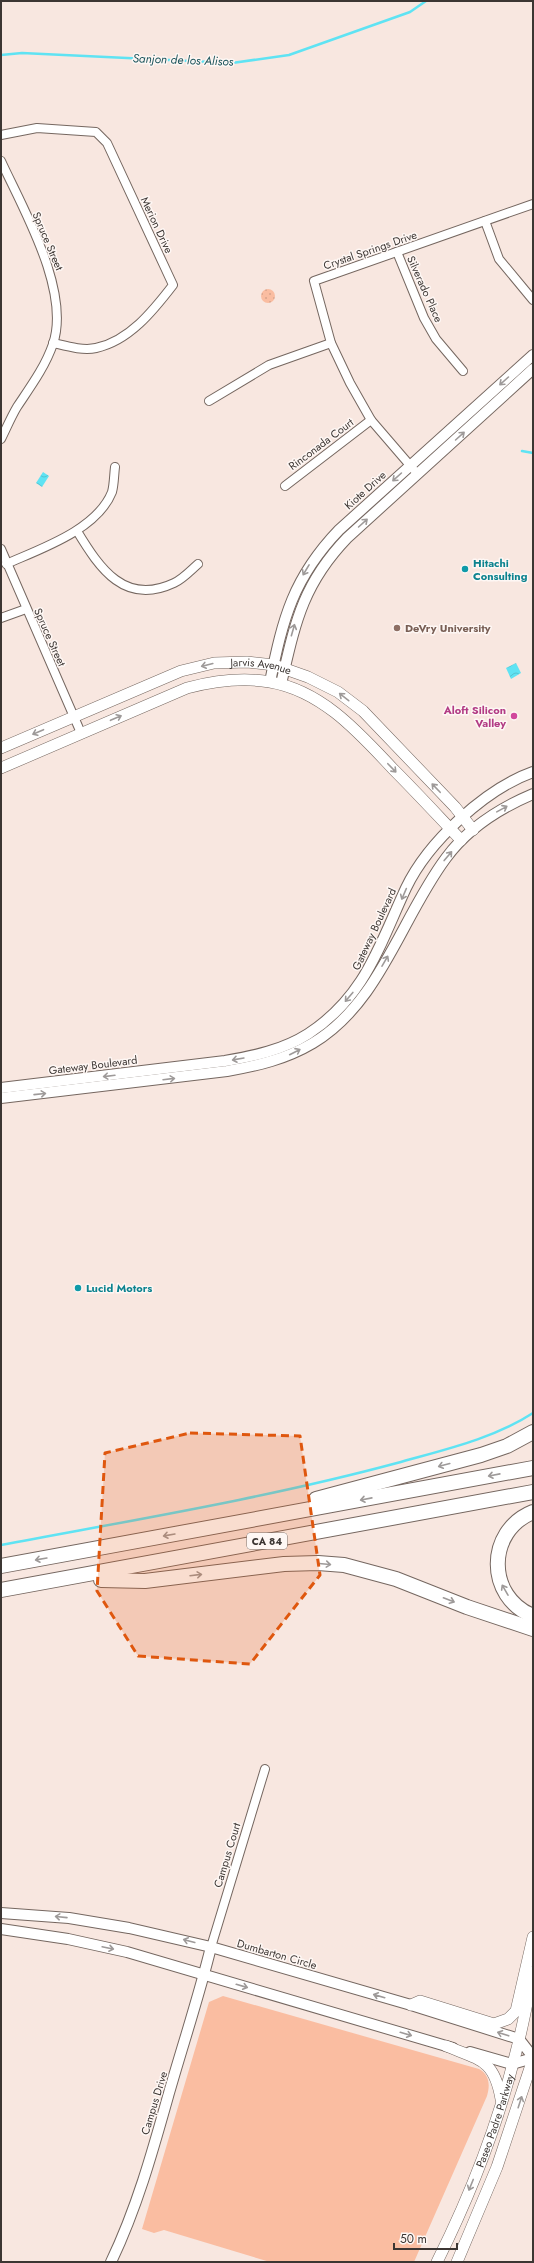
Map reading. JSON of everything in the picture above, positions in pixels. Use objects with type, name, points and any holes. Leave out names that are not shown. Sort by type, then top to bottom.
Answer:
[{"type":"highway","points":[[198,1530],[481,1455],[507,1446],[533,1432]]},
{"type":"highway","name":"CA 84","points":[[1,1566],[533,1468]]},
{"type":"highway","name":"CA 84","points":[[1,1590],[533,1492]]},
{"type":"highway","name":"CA 84","points":[[1,1598],[533,1500]]},
{"type":"highway","points":[[533,1512],[517,1522],[508,1532],[501,1545],[497,1559],[503,1589],[513,1603],[533,1616]]},
{"type":"highway","points":[[101,1580],[145,1581],[284,1564],[318,1563],[344,1565],[396,1579],[467,1607],[533,1629]]},
{"type":"main road","name":"Jarvis Avenue","points":[[1,748],[181,671],[214,663],[247,662],[274,665],[308,677],[338,692],[363,711],[473,830]]},
{"type":"main road","name":"Jarvis Avenue","points":[[1,768],[187,688],[217,681],[276,683],[329,707],[351,725],[461,840]]},
{"type":"main road","points":[[411,2005],[420,2002],[494,2024],[508,2019],[516,2011],[533,1937]]},
{"type":"main road","name":"Paseo Padre Parkway","points":[[437,2262],[460,2212],[502,2100],[519,2039],[533,1972]]},
{"type":"main road","points":[[446,2046],[486,2063],[494,2072],[502,2100]]},
{"type":"main road","name":"Paseo Padre Parkway","points":[[456,2262],[497,2167],[533,2058]]},
{"type":"street","name":"Merion Drive","points":[[1,135],[37,128],[96,132],[107,143],[173,285],[158,305],[126,335],[95,348],[71,347],[53,343]]},
{"type":"street","name":"Spruce Street","points":[[1,161],[51,274],[57,308],[53,343],[38,376],[16,408],[1,440]]},
{"type":"street","name":"Crystal Springs Drive","points":[[418,474],[371,420],[331,344],[314,281],[533,204]]},
{"type":"street","points":[[485,221],[499,259],[533,300]]},
{"type":"street","name":"Silverado Place","points":[[397,252],[424,318],[436,339],[463,371]]},
{"type":"street","points":[[209,401],[269,365],[331,344]]},
{"type":"street","name":"Kiote Drive","points":[[276,683],[274,665],[286,615],[306,570],[321,549],[339,530],[533,355]]},
{"type":"street","points":[[276,683],[285,668],[296,619],[316,576],[330,556],[347,538],[533,369]]},
{"type":"street","name":"Rinconada Court","points":[[285,486],[371,420]]},
{"type":"street","points":[[6,564],[77,531],[98,512],[112,492],[115,467]]},
{"type":"street","points":[[77,531],[97,563],[123,586],[152,591],[175,583],[198,564]]},
{"type":"street","name":"Spruce Street","points":[[1,549],[6,564],[81,733]]},
{"type":"street","points":[[1,618],[26,609]]},
{"type":"street","name":"Gateway Boulevard","points":[[1,1088],[256,1056],[283,1047],[308,1034],[348,1000],[365,977],[407,888],[426,857],[450,828],[484,800],[533,772]]},
{"type":"street","name":"Gateway Boulevard","points":[[1,1098],[227,1072],[266,1063],[287,1056],[314,1043],[356,1006],[372,983],[435,873],[461,840],[499,810],[533,794]]},
{"type":"street","name":"Campus Court","points":[[211,1947],[265,1769]]},
{"type":"street","name":"Dumbarton Circle","points":[[1,1913],[69,1918],[129,1928],[211,1947],[411,2005],[519,2039]]},
{"type":"street","points":[[1,1929],[68,1939],[126,1952],[512,2064],[533,2058],[519,2039]]},
{"type":"street","name":"Campus Drive","points":[[111,2262],[124,2236],[134,2205],[204,1975],[211,1947]]},
{"type":"highlighted area","points":[[190,1433],[300,1436],[320,1575],[250,1664],[138,1656],[97,1591],[105,1453]]},
{"type":"shaded area","points":[[268,289],[273,291],[275,296],[273,301],[268,303],[263,301],[261,296],[263,291]]},
{"type":"shaded area","points":[[223,1996],[483,2071],[489,2085],[487,2096],[414,2262],[270,2262],[164,2230],[154,2233],[142,2229],[209,2002]]},
{"type":"water","points":[[43,472],[49,476],[42,487],[36,483]]},
{"type":"water","points":[[516,663],[521,673],[511,679],[506,668]]},
{"type":"waterway","name":"Sanjon de los Alisos","points":[[1,55],[22,53],[232,63],[289,55],[410,12],[426,1]]},
{"type":"waterway","points":[[522,451],[533,453]]},
{"type":"waterway","points":[[1,1545],[200,1508],[348,1476],[485,1437],[518,1422],[533,1413]]},
{"type":"place","name":"Hitachi Consulting","points":[[465,569]]},
{"type":"place","name":"DeVry University","points":[[397,628]]},
{"type":"place","name":"Aloft Silicon Valley","points":[[514,716]]},
{"type":"place","name":"Lucid Motors","points":[[78,1288]]}]
